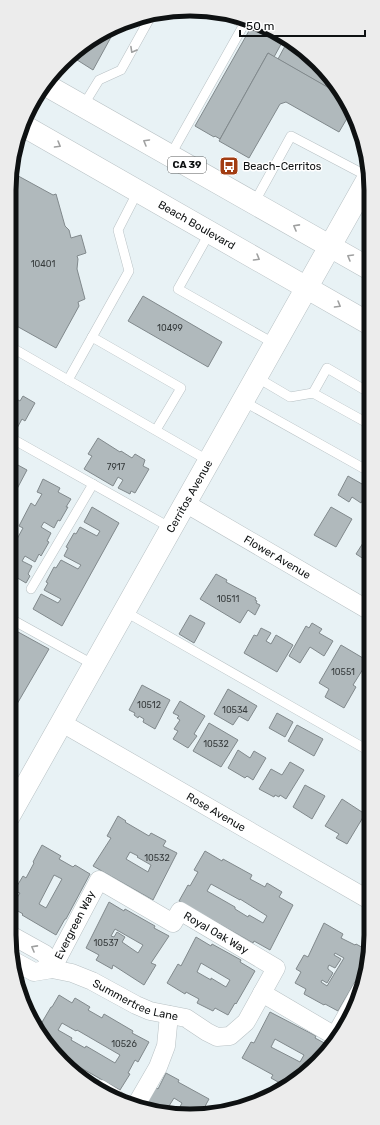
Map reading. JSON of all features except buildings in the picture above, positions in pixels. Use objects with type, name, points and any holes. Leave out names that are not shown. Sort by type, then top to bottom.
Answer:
[{"type":"main road","name":"CA 39","points":[[51,85],[83,106],[364,266]]},
{"type":"main road","name":"Beach Boulevard","points":[[27,128],[364,320]]},
{"type":"main road","name":"Cerritos Avenue","points":[[17,783],[62,723],[364,186]]},
{"type":"street","name":"Flower Avenue","points":[[185,503],[364,607]]},
{"type":"street","name":"Rose Avenue","points":[[62,723],[364,897]]},
{"type":"street","name":"Royal Oak Way","points":[[99,880],[173,923],[180,911],[276,968]]},
{"type":"street","name":"Evergreen Way","points":[[52,969],[99,880]]},
{"type":"street","points":[[16,938],[45,954],[52,969]]},
{"type":"street","name":"Summertree Lane","points":[[18,963],[34,972],[52,969],[92,981],[150,1011],[186,1018],[217,1037],[230,1036],[246,1022],[276,968]]},
{"type":"street","points":[[262,993],[333,1035]]},
{"type":"street","points":[[138,1101],[158,1067],[166,1046],[169,1015]]},
{"type":"lane","points":[[83,106],[99,80],[121,70],[148,21]]},
{"type":"lane","points":[[170,156],[245,25]]},
{"type":"lane","points":[[254,203],[291,136],[364,174]]},
{"type":"lane","points":[[68,380],[129,271],[118,230],[138,191]]},
{"type":"lane","points":[[210,232],[178,289],[275,344]]},
{"type":"lane","points":[[92,337],[180,388],[156,430]]},
{"type":"lane","points":[[16,350],[209,461]]},
{"type":"lane","points":[[313,392],[327,368],[364,390]]},
{"type":"lane","points":[[256,377],[290,397],[313,392],[364,421]]},
{"type":"lane","points":[[243,401],[364,469]]},
{"type":"lane","points":[[16,441],[171,528]]},
{"type":"lane","points":[[31,589],[93,484]]},
{"type":"lane","points":[[124,611],[364,748]]},
{"type":"lane","points":[[16,622],[94,665]]},
{"type":"place","name":"Beach-Cerritos","points":[[229,166]]}]
